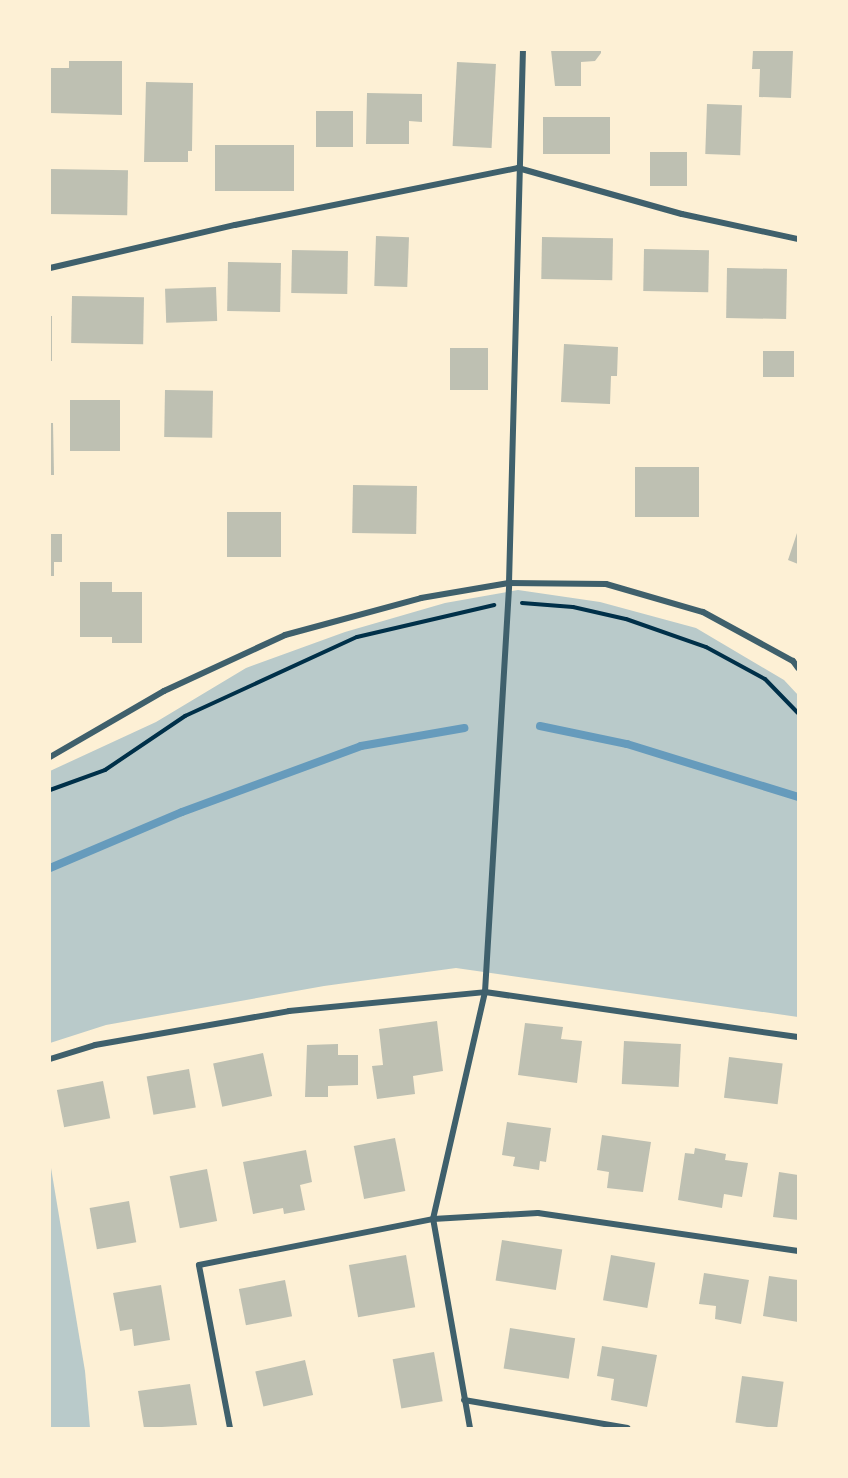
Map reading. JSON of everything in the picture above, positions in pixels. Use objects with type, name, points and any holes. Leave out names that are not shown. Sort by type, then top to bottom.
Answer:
[{"type":"street","points":[[470,1428],[433,1219],[485,992],[509,583],[518,168],[523,50]]},
{"type":"street","points":[[50,268],[235,225],[518,168],[682,214],[798,239]]},
{"type":"street","points":[[50,757],[164,691],[285,635],[421,598],[509,583],[606,584],[703,612],[793,661],[798,668]]},
{"type":"street","points":[[50,1059],[95,1045],[289,1011],[485,992],[798,1037]]},
{"type":"street","points":[[230,1428],[199,1264],[256,1255],[433,1219],[538,1214],[798,1251]]},
{"type":"street","points":[[464,1400],[628,1428]]},
{"type":"path","points":[[50,790],[105,770],[185,716],[357,637],[507,602],[573,607],[626,620],[706,647],[765,679],[798,713]]},
{"type":"shaded area","points":[[518,590],[600,602],[696,628],[784,680],[798,695],[798,1017],[456,968],[324,986],[106,1025],[50,1043],[50,771],[156,722],[246,668],[345,632],[445,603]]},
{"type":"shaded area","points":[[50,1162],[85,1371],[90,1428],[50,1428]]},
{"type":"building","points":[[551,50],[601,50],[601,53],[595,61],[581,62],[581,86],[555,86]]},
{"type":"building","points":[[753,50],[793,50],[791,98],[759,97],[760,69],[752,69]]},
{"type":"building","points":[[69,61],[122,61],[122,115],[50,113],[50,68],[69,68]]},
{"type":"building","points":[[457,62],[496,64],[492,148],[453,146]]},
{"type":"building","points":[[146,82],[193,83],[192,151],[188,151],[188,162],[144,162]]},
{"type":"building","points":[[367,93],[422,94],[422,122],[409,121],[409,144],[366,144]]},
{"type":"building","points":[[707,104],[742,105],[740,155],[705,154]]},
{"type":"building","points":[[316,111],[353,111],[353,147],[316,147]]},
{"type":"building","points":[[543,117],[610,117],[610,154],[543,154]]},
{"type":"building","points":[[215,145],[294,145],[294,191],[215,191]]},
{"type":"building","points":[[650,152],[687,152],[687,186],[650,186]]},
{"type":"building","points":[[50,169],[128,170],[127,215],[50,214]]},
{"type":"building","points":[[376,236],[409,237],[407,287],[374,286]]},
{"type":"building","points":[[542,237],[613,238],[612,280],[541,279]]},
{"type":"building","points":[[644,249],[709,250],[708,292],[643,291]]},
{"type":"building","points":[[292,250],[348,251],[347,294],[291,293]]},
{"type":"building","points":[[228,262],[281,263],[280,312],[227,311]]},
{"type":"building","points":[[727,268],[787,269],[786,319],[726,318]]},
{"type":"building","points":[[216,287],[217,321],[166,323],[165,289]]},
{"type":"building","points":[[72,296],[144,297],[143,344],[71,343]]},
{"type":"building","points":[[50,316],[52,316],[52,361],[50,361]]},
{"type":"building","points":[[564,344],[618,347],[617,376],[611,376],[610,404],[561,402]]},
{"type":"building","points":[[450,348],[488,348],[488,390],[450,390]]},
{"type":"building","points":[[763,351],[794,351],[794,377],[763,377]]},
{"type":"building","points":[[165,390],[213,391],[212,438],[164,437]]},
{"type":"building","points":[[70,400],[120,400],[120,451],[70,451]]},
{"type":"building","points":[[50,423],[53,423],[54,475],[50,475]]},
{"type":"building","points":[[635,467],[699,467],[699,517],[635,517]]},
{"type":"building","points":[[353,485],[417,486],[416,534],[352,533]]},
{"type":"building","points":[[227,512],[281,512],[281,557],[227,557]]},
{"type":"building","points":[[798,530],[798,564],[788,560]]},
{"type":"building","points":[[50,534],[62,534],[62,562],[54,562],[54,576],[50,576]]},
{"type":"building","points":[[80,582],[112,582],[112,592],[142,592],[142,643],[112,643],[112,637],[80,637]]},
{"type":"building","points":[[437,1021],[443,1071],[413,1076],[415,1094],[377,1099],[372,1066],[383,1065],[379,1029]]},
{"type":"building","points":[[525,1023],[563,1027],[561,1039],[582,1041],[577,1083],[518,1075]]},
{"type":"building","points":[[624,1041],[681,1044],[679,1087],[622,1084]]},
{"type":"building","points":[[338,1044],[338,1055],[358,1055],[358,1085],[328,1086],[328,1097],[305,1097],[307,1045]]},
{"type":"building","points":[[263,1053],[272,1096],[222,1107],[213,1064]]},
{"type":"building","points":[[729,1057],[783,1064],[778,1104],[724,1098]]},
{"type":"building","points":[[189,1069],[196,1107],[153,1115],[147,1076]]},
{"type":"building","points":[[103,1081],[110,1118],[64,1127],[57,1090]]},
{"type":"building","points":[[507,1122],[551,1128],[546,1162],[540,1161],[539,1170],[513,1166],[515,1157],[502,1155]]},
{"type":"building","points":[[602,1135],[651,1142],[643,1192],[607,1188],[609,1172],[597,1170]]},
{"type":"building","points":[[395,1138],[405,1191],[364,1199],[354,1146]]},
{"type":"building","points":[[695,1148],[726,1154],[725,1160],[748,1163],[742,1197],[724,1194],[722,1208],[678,1200],[685,1153],[694,1154]]},
{"type":"building","points":[[306,1150],[312,1182],[300,1185],[305,1210],[284,1214],[283,1208],[253,1214],[243,1162]]},
{"type":"building","points":[[207,1169],[217,1221],[180,1228],[170,1176]]},
{"type":"building","points":[[779,1172],[798,1175],[798,1220],[773,1217]]},
{"type":"building","points":[[129,1201],[136,1242],[97,1249],[90,1208]]},
{"type":"building","points":[[502,1240],[562,1250],[556,1290],[496,1280]]},
{"type":"building","points":[[406,1255],[415,1307],[358,1317],[349,1265]]},
{"type":"building","points":[[611,1255],[655,1263],[647,1308],[603,1300]]},
{"type":"building","points":[[704,1273],[749,1280],[741,1324],[715,1319],[716,1306],[699,1304]]},
{"type":"building","points":[[769,1276],[798,1280],[798,1322],[763,1316]]},
{"type":"building","points":[[285,1280],[292,1316],[246,1325],[239,1289]]},
{"type":"building","points":[[161,1285],[170,1340],[134,1346],[132,1329],[120,1331],[113,1293]]},
{"type":"building","points":[[510,1328],[575,1338],[569,1379],[504,1368]]},
{"type":"building","points":[[602,1346],[657,1355],[647,1407],[611,1400],[614,1379],[597,1376]]},
{"type":"building","points":[[434,1352],[443,1401],[401,1409],[393,1359]]},
{"type":"building","points":[[305,1360],[313,1395],[263,1407],[255,1371]]},
{"type":"building","points":[[742,1376],[784,1382],[777,1428],[735,1423]]},
{"type":"building","points":[[190,1384],[197,1425],[144,1428],[138,1391]]},
{"type":"waterway","points":[[540,726],[627,744],[798,797]]},
{"type":"waterway","points":[[50,868],[182,812],[361,746],[464,728]]}]
